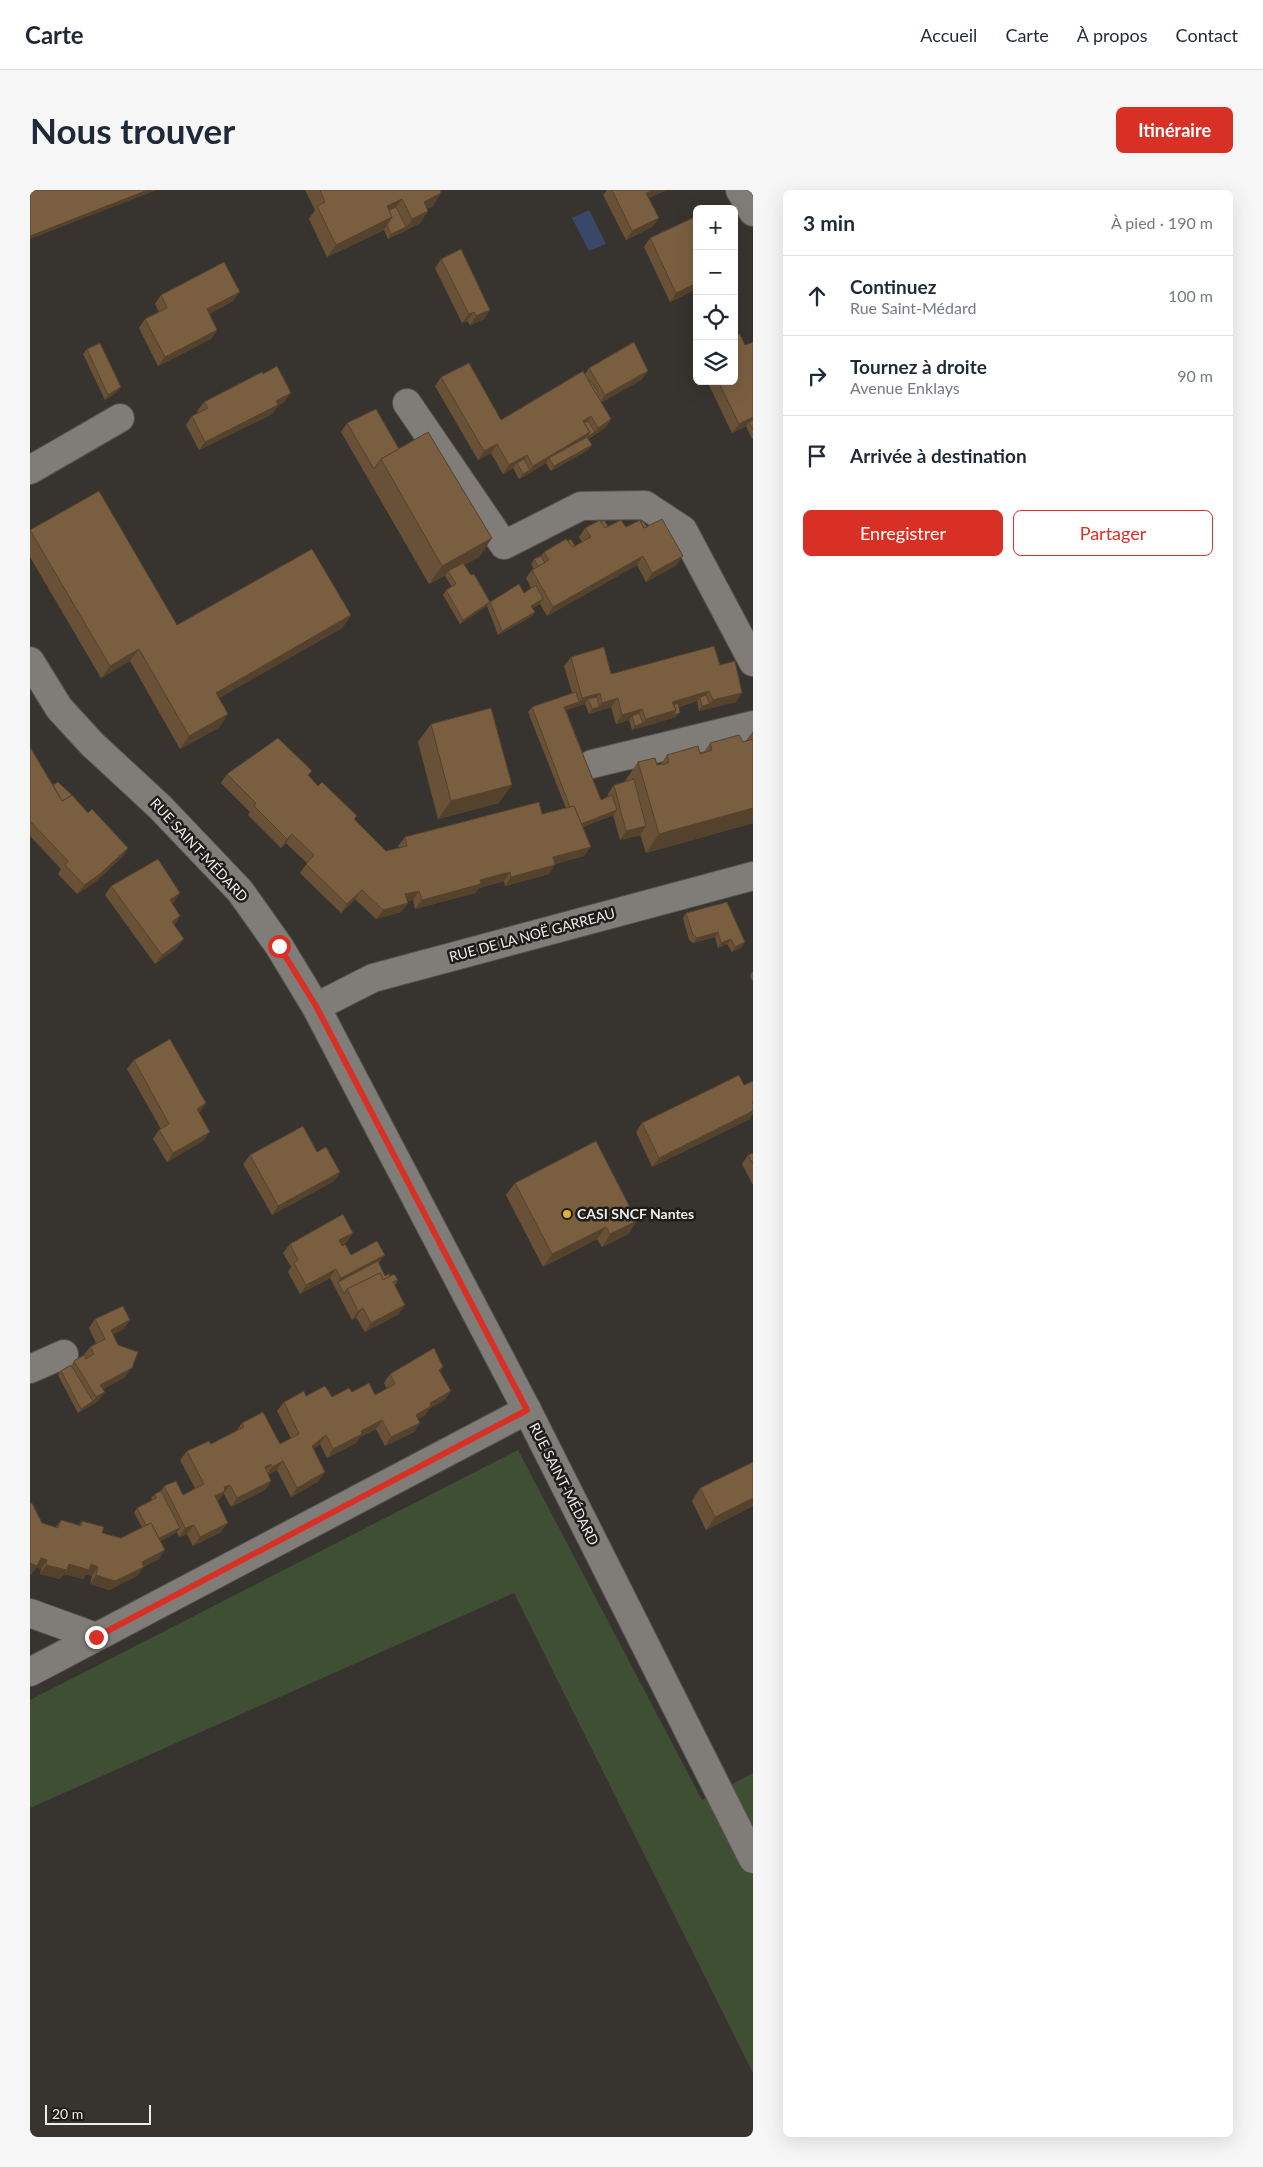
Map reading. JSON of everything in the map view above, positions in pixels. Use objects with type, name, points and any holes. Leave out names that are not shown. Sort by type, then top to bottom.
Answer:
[{"type":"street","points":[[740,190],[753,212]]},
{"type":"street","points":[[407,403],[504,545],[581,506],[645,505],[683,530],[753,662]]},
{"type":"street","points":[[30,470],[120,418]]},
{"type":"street","name":"RUE SAINT-MÉDARD","points":[[30,661],[59,708],[92,744],[160,807],[240,891],[279,946],[316,1006],[527,1410],[753,1859]]},
{"type":"street","points":[[592,764],[753,726]]},
{"type":"street","name":"RUE DE LA NOË GARREAU","points":[[316,1006],[373,978],[753,876]]},
{"type":"street","points":[[30,1369],[64,1354]]},
{"type":"street","points":[[30,1672],[527,1410]]},
{"type":"street","points":[[30,1613],[96,1637]]},
{"type":"green space","points":[[518,1450],[702,1800],[753,1773],[753,2073],[514,1593],[30,1808],[30,1700]]},
{"type":"water","points":[[589,210],[606,244],[589,251],[572,218]]},
{"type":"building","points":[[30,190],[148,190],[30,236]]},
{"type":"building","points":[[320,190],[440,190],[441,193],[424,202],[428,211],[412,219],[402,199],[387,206],[392,217],[336,245],[317,206],[325,202]]},
{"type":"building","points":[[612,190],[653,190],[646,193],[659,218],[632,231]]},
{"type":"building","points":[[396,207],[406,227],[391,234],[387,225],[392,217],[389,210]]},
{"type":"building","points":[[693,218],[693,285],[676,293],[650,238]]},
{"type":"building","points":[[461,249],[490,310],[476,316],[474,312],[469,314],[441,259]]},
{"type":"building","points":[[224,262],[240,292],[207,309],[217,330],[165,357],[145,319],[167,308],[161,295]]},
{"type":"building","points":[[740,334],[745,345],[753,342],[753,417],[739,424],[720,385],[738,385],[738,335]]},
{"type":"building","points":[[634,342],[648,371],[605,395],[589,368]]},
{"type":"building","points":[[100,343],[121,387],[108,395],[87,349]]},
{"type":"building","points":[[469,363],[501,420],[583,371],[611,419],[598,428],[591,416],[583,421],[590,432],[533,466],[527,455],[509,465],[497,444],[484,451],[441,377]]},
{"type":"building","points":[[277,366],[291,393],[276,401],[278,405],[205,442],[192,416],[208,408],[204,402]]},
{"type":"building","points":[[589,381],[598,392],[596,394]]},
{"type":"building","points":[[376,409],[399,449],[381,459],[374,469],[347,423]]},
{"type":"building","points":[[753,420],[753,430],[749,422]]},
{"type":"building","points":[[588,421],[595,432],[587,437],[590,432],[584,423]]},
{"type":"building","points":[[428,432],[492,538],[442,566],[381,459]]},
{"type":"building","points":[[587,437],[592,445],[554,466],[549,458]]},
{"type":"building","points":[[524,459],[530,470],[523,474],[517,463]]},
{"type":"building","points":[[99,491],[177,625],[312,549],[351,615],[216,693],[228,714],[189,736],[139,649],[110,666],[30,530]]},
{"type":"building","points":[[662,519],[683,556],[652,573],[643,556],[553,607],[532,570],[549,560],[544,552],[566,539],[573,547],[591,537],[585,528],[600,520],[605,528],[621,520],[626,527],[640,520],[644,528]]},
{"type":"building","points":[[604,520],[608,526],[605,528],[601,522]]},
{"type":"building","points":[[643,521],[647,527],[644,528],[641,522]]},
{"type":"building","points":[[571,539],[575,546],[573,547],[568,541]]},
{"type":"building","points":[[541,556],[545,563],[538,566],[534,559]]},
{"type":"building","points":[[463,563],[471,575],[474,574],[490,602],[463,620],[446,590],[456,584],[448,571]]},
{"type":"building","points":[[519,584],[524,593],[536,585],[543,599],[531,606],[535,612],[502,631],[490,602]]},
{"type":"building","points":[[714,646],[720,665],[735,661],[742,693],[713,700],[709,691],[672,702],[676,710],[646,719],[642,709],[622,715],[618,698],[602,703],[600,693],[582,698],[571,657],[604,647],[611,674]]},
{"type":"building","points":[[576,692],[579,702],[564,707],[601,800],[612,795],[617,810],[581,824],[574,806],[570,807],[532,707]]},
{"type":"building","points":[[706,695],[710,704],[702,706],[700,697]]},
{"type":"building","points":[[597,697],[599,707],[592,709],[588,699]]},
{"type":"building","points":[[678,703],[680,713],[673,715],[676,710],[674,705]]},
{"type":"building","points":[[491,708],[512,785],[451,801],[431,724]]},
{"type":"building","points":[[639,713],[643,723],[635,726],[632,716]]},
{"type":"building","points":[[739,735],[743,742],[753,739],[753,808],[659,834],[638,762],[655,758],[657,765],[665,764],[669,762],[667,755],[698,746],[700,754],[712,750],[710,743]]},
{"type":"building","points":[[278,738],[312,771],[308,775],[318,786],[322,782],[357,816],[354,819],[386,851],[407,846],[405,837],[539,802],[542,814],[574,806],[591,847],[553,857],[555,865],[511,877],[510,872],[480,880],[481,884],[422,900],[419,891],[405,894],[408,903],[383,910],[362,890],[347,904],[306,864],[314,855],[292,834],[287,839],[254,806],[256,803],[227,774]]},
{"type":"building","points":[[30,747],[62,801],[72,795],[88,813],[92,809],[128,848],[100,874],[84,885],[65,865],[68,861],[30,821]]},
{"type":"building","points":[[634,779],[646,826],[626,831],[614,785]]},
{"type":"building","points":[[58,782],[72,795],[62,801],[53,785]]},
{"type":"building","points":[[158,859],[180,893],[170,900],[180,916],[172,922],[184,939],[162,955],[111,886]]},
{"type":"building","points":[[727,902],[745,942],[735,947],[731,939],[721,943],[718,932],[697,938],[693,935],[686,913]]},
{"type":"building","points":[[170,1039],[206,1103],[197,1109],[210,1132],[173,1153],[159,1130],[169,1124],[134,1060]]},
{"type":"building","points":[[739,1075],[744,1085],[753,1081],[753,1111],[659,1158],[642,1123]]},
{"type":"building","points":[[303,1126],[317,1152],[326,1147],[340,1172],[278,1206],[250,1155]]},
{"type":"building","name":"CASI SNCF Nantes","points":[[596,1141],[637,1221],[610,1234],[606,1227],[552,1254],[515,1183]]},
{"type":"building","points":[[753,1153],[753,1164],[748,1155]]},
{"type":"building","points":[[343,1214],[353,1233],[339,1240],[342,1246],[345,1244],[351,1255],[377,1241],[385,1255],[341,1278],[336,1269],[306,1285],[294,1263],[298,1260],[290,1244]]},
{"type":"building","points":[[378,1261],[385,1276],[389,1274],[390,1276],[383,1280],[380,1273],[347,1289],[344,1294],[338,1282]]},
{"type":"building","points":[[380,1273],[383,1280],[394,1274],[398,1280],[393,1282],[405,1305],[371,1323],[363,1308],[358,1311],[347,1289]]},
{"type":"building","points":[[123,1306],[130,1320],[111,1330],[118,1345],[138,1352],[132,1368],[100,1385],[105,1392],[96,1397],[74,1361],[84,1355],[86,1359],[94,1354],[90,1347],[105,1339],[95,1319]]},
{"type":"building","points":[[434,1348],[443,1367],[439,1370],[451,1391],[430,1403],[431,1406],[416,1415],[420,1423],[391,1437],[382,1420],[361,1431],[362,1434],[333,1449],[326,1435],[312,1446],[325,1472],[297,1488],[283,1461],[272,1467],[271,1464],[265,1467],[271,1481],[237,1498],[230,1485],[224,1487],[225,1491],[215,1496],[228,1523],[200,1537],[194,1525],[185,1528],[164,1486],[176,1481],[183,1495],[204,1484],[187,1451],[209,1441],[211,1444],[244,1427],[242,1423],[263,1412],[280,1444],[299,1434],[284,1402],[304,1391],[306,1396],[325,1386],[332,1397],[349,1388],[352,1392],[369,1383],[375,1395],[395,1384],[390,1374]]},
{"type":"building","points":[[71,1365],[93,1401],[81,1409],[61,1371]]},
{"type":"building","points":[[753,1462],[753,1498],[715,1517],[700,1488]]},
{"type":"building","points":[[161,1491],[180,1528],[159,1538],[151,1523],[146,1525],[137,1508],[156,1498],[155,1494]]},
{"type":"building","points":[[32,1503],[42,1523],[58,1528],[61,1520],[81,1526],[82,1521],[104,1527],[102,1533],[121,1538],[151,1523],[165,1550],[142,1562],[144,1567],[115,1581],[96,1575],[98,1567],[91,1564],[89,1570],[69,1564],[67,1570],[46,1565],[47,1560],[41,1558],[37,1566],[30,1563],[30,1504]]},
{"type":"place","name":"CASI SNCF Nantes","points":[[567,1214]]},
{"type":"route","points":[[96,1637],[527,1410],[401,1172],[316,1006],[279,946]]}]
